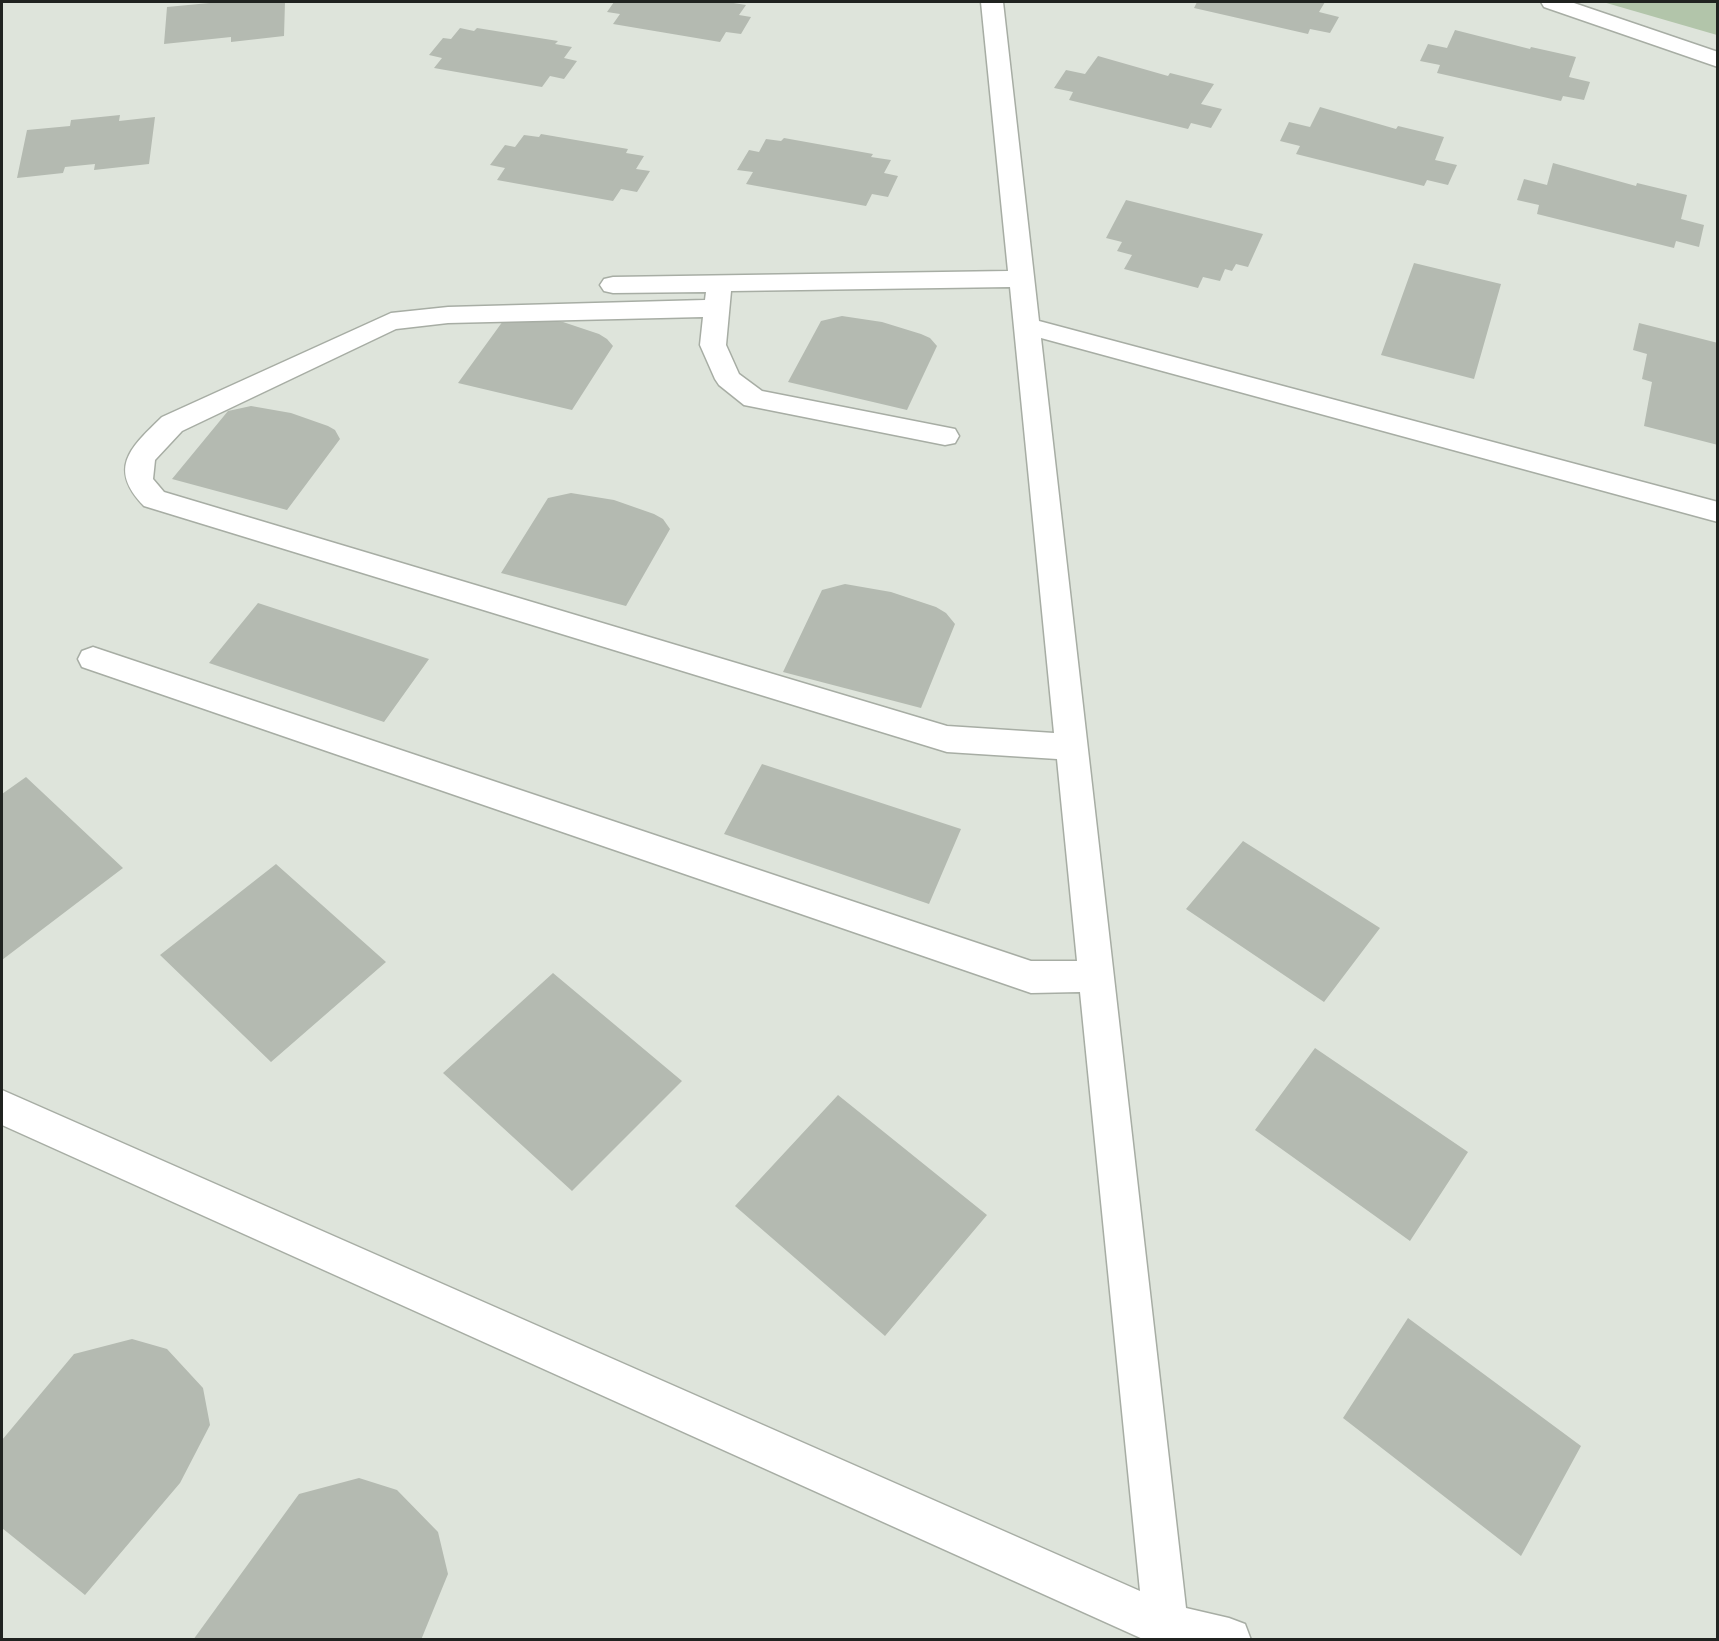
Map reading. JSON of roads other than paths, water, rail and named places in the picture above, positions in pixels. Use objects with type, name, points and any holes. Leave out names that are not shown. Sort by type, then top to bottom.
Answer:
[{"type":"street","points":[[992,2],[1166,1632]]},
{"type":"street","points":[[1552,2],[1718,60]]},
{"type":"street","points":[[1022,279],[718,296],[391,321],[172,424],[148,447],[140,459],[139,483],[154,499],[947,739],[1072,747]]},
{"type":"street","points":[[613,285],[718,296]]},
{"type":"street","points":[[718,296],[713,345],[728,379],[754,399],[945,436]]},
{"type":"street","points":[[1027,326],[1718,512]]},
{"type":"street","points":[[93,659],[1031,976],[1096,976]]},
{"type":"street","points":[[2,1107],[1166,1632],[1230,1640]]}]
